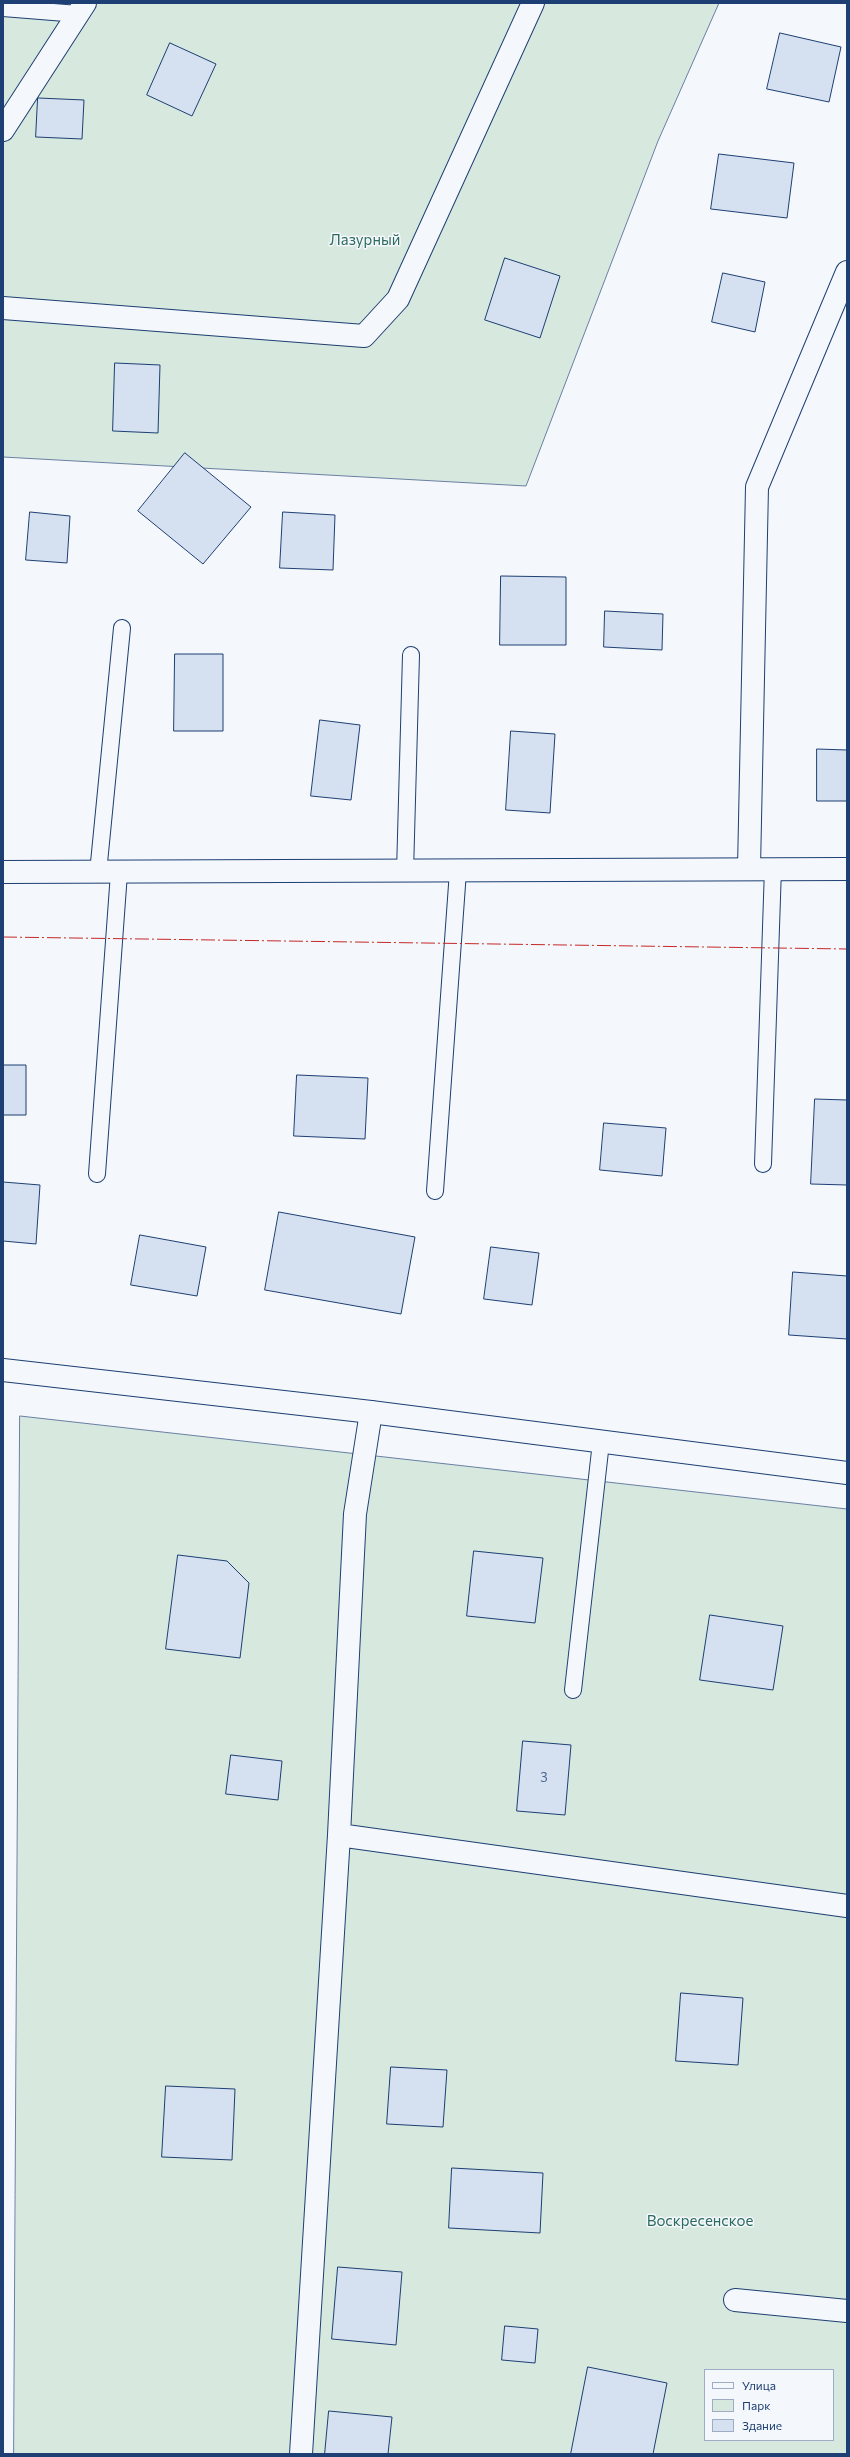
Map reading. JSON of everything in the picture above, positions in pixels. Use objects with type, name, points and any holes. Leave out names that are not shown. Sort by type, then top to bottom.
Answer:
[{"type":"street","points":[[3,308],[364,336],[398,299],[532,3]]},
{"type":"street","points":[[3,130],[82,8]]},
{"type":"street","points":[[749,868],[757,487],[847,272]]},
{"type":"street","points":[[3,872],[405,872],[847,868]]},
{"type":"street","points":[[3,1370],[371,1412],[847,1473]]},
{"type":"street","points":[[301,2454],[339,1835],[355,1514],[371,1412]]},
{"type":"street","points":[[339,1835],[847,1906]]},
{"type":"street","points":[[735,2300],[847,2311]]},
{"type":"lane","points":[[3,8],[82,8]]},
{"type":"lane","points":[[96,1174],[108,873],[122,628]]},
{"type":"lane","points":[[405,872],[411,655]]},
{"type":"lane","points":[[762,1164],[773,868]]},
{"type":"lane","points":[[434,1191],[458,871]]},
{"type":"lane","points":[[573,1690],[601,1442]]},
{"type":"green space","name":"Лазурный","points":[[3,3],[719,3],[658,141],[526,486],[3,457]]},
{"type":"green space","name":"Воскресенское","points":[[20,1416],[847,1509],[847,2454],[14,2454]]},
{"type":"building","points":[[780,33],[841,47],[829,102],[767,89]]},
{"type":"building","points":[[170,43],[216,64],[192,116],[147,95]]},
{"type":"building","points":[[38,98],[84,100],[82,139],[36,137]]},
{"type":"building","points":[[719,154],[794,163],[787,218],[711,209]]},
{"type":"building","points":[[505,258],[560,276],[540,338],[485,320]]},
{"type":"building","points":[[723,273],[765,282],[755,332],[712,322]]},
{"type":"building","points":[[115,363],[160,365],[158,433],[113,431]]},
{"type":"building","points":[[185,453],[251,507],[203,564],[138,511]]},
{"type":"building","points":[[30,512],[70,516],[67,563],[26,560]]},
{"type":"building","points":[[283,512],[335,515],[333,570],[280,568]]},
{"type":"building","points":[[501,576],[566,577],[566,645],[500,645]]},
{"type":"building","points":[[605,611],[663,614],[662,650],[604,647]]},
{"type":"building","points":[[175,654],[223,654],[223,731],[174,731]]},
{"type":"building","points":[[320,720],[360,725],[351,800],[311,796]]},
{"type":"building","points":[[511,731],[555,734],[550,813],[506,810]]},
{"type":"building","points":[[817,749],[847,750],[847,801],[817,801]]},
{"type":"building","points":[[3,1065],[26,1065],[26,1115],[3,1115]]},
{"type":"building","points":[[297,1075],[368,1078],[365,1139],[294,1136]]},
{"type":"building","points":[[815,1099],[847,1100],[847,1185],[811,1184]]},
{"type":"building","points":[[604,1123],[666,1128],[662,1176],[600,1170]]},
{"type":"building","points":[[3,1182],[40,1185],[36,1244],[3,1241]]},
{"type":"building","points":[[279,1212],[415,1237],[401,1314],[265,1290]]},
{"type":"building","points":[[140,1235],[206,1247],[197,1296],[131,1285]]},
{"type":"building","points":[[491,1247],[539,1253],[532,1305],[484,1299]]},
{"type":"building","points":[[793,1272],[847,1276],[847,1339],[789,1335]]},
{"type":"building","points":[[474,1551],[543,1558],[535,1623],[467,1616]]},
{"type":"building","points":[[178,1555],[227,1561],[249,1583],[240,1658],[166,1649]]},
{"type":"building","points":[[710,1615],[783,1626],[773,1690],[700,1680]]},
{"type":"building","points":[[523,1741],[571,1745],[565,1815],[517,1811]]},
{"type":"building","points":[[231,1755],[282,1761],[278,1800],[226,1794]]},
{"type":"building","points":[[681,1993],[743,1998],[738,2065],[676,2061]]},
{"type":"building","points":[[391,2067],[447,2070],[443,2127],[387,2124]]},
{"type":"building","points":[[166,2086],[235,2089],[232,2160],[162,2157]]},
{"type":"building","points":[[452,2168],[543,2173],[540,2233],[449,2228]]},
{"type":"building","points":[[338,2267],[402,2272],[396,2345],[332,2339]]},
{"type":"building","points":[[505,2326],[538,2329],[535,2363],[502,2360]]},
{"type":"building","points":[[588,2367],[667,2383],[653,2454],[571,2454]]},
{"type":"building","points":[[329,2411],[392,2417],[388,2454],[325,2454]]},
{"type":"power","points":[[3,937],[847,949]]}]
